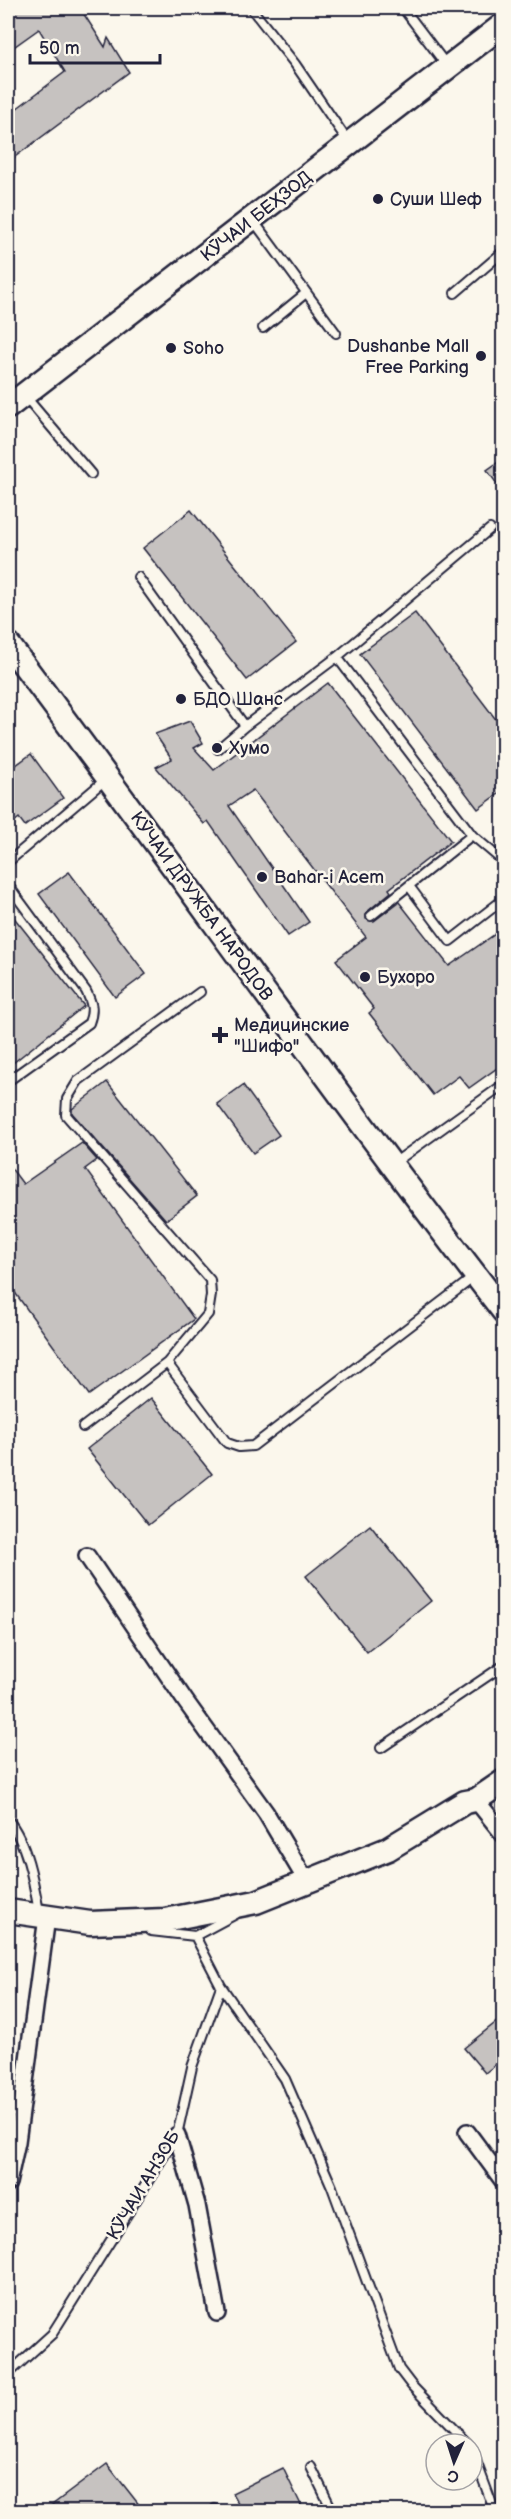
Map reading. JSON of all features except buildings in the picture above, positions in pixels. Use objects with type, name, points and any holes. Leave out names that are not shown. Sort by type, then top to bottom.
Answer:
[{"type":"street","name":"КӮЧАИ БЕҲЗОД","points":[[16,401],[504,24]]},
{"type":"street","name":"КӮЧАИ ДРУЖБА НАРОДОВ","points":[[8,644],[109,777],[391,1166],[504,1312]]},
{"type":"street","points":[[87,1556],[186,1702],[266,1813],[307,1882]]},
{"type":"street","points":[[8,1911],[90,1923],[165,1920],[256,1902],[388,1849],[465,1802],[476,1800],[504,1780]]},
{"type":"street","points":[[476,1800],[504,1835]]},
{"type":"street","points":[[8,2184],[17,2142],[43,1917]]},
{"type":"street","points":[[467,2132],[504,2182]]},
{"type":"street","points":[[177,2135],[197,2205],[217,2313]]},
{"type":"lane","points":[[251,8],[295,64],[350,144]]},
{"type":"lane","points":[[403,8],[447,66]]},
{"type":"lane","points":[[252,219],[336,333]]},
{"type":"lane","points":[[455,293],[504,251]]},
{"type":"lane","points":[[263,328],[306,293]]},
{"type":"lane","points":[[16,401],[91,474]]},
{"type":"lane","points":[[218,749],[337,657],[490,529]]},
{"type":"lane","points":[[138,578],[245,726]]},
{"type":"lane","points":[[337,657],[472,835],[504,862]]},
{"type":"lane","points":[[8,862],[109,777]]},
{"type":"lane","points":[[371,916],[472,835]]},
{"type":"lane","points":[[8,885],[86,991],[92,1003],[92,1014],[89,1023],[8,1081]]},
{"type":"lane","points":[[409,886],[450,941],[504,899]]},
{"type":"lane","points":[[83,1427],[167,1363],[208,1314],[211,1295],[210,1280],[66,1115],[67,1099],[78,1081],[200,992]]},
{"type":"lane","points":[[391,1166],[504,1084]]},
{"type":"lane","points":[[167,1363],[227,1443],[239,1447],[253,1446],[476,1276]]},
{"type":"lane","points":[[381,1748],[504,1665]]},
{"type":"lane","points":[[8,1820],[24,1851],[43,1917]]},
{"type":"lane","points":[[90,1923],[195,1936],[256,1902]]},
{"type":"lane","points":[[195,1936],[221,1986],[285,2079],[333,2187],[357,2260],[399,2369],[412,2386],[456,2432]]},
{"type":"lane","name":"КӮЧАИ АНЗОБ","points":[[8,2374],[52,2334],[177,2135],[192,2067],[221,1986]]},
{"type":"lane","points":[[311,2467],[333,2511]]},
{"type":"lane","points":[[484,2482],[495,2511]]},
{"type":"place","name":"Суши Шеф","points":[[378,199]]},
{"type":"place","name":"Soho","points":[[171,348]]},
{"type":"place","name":"Dushanbe Mall Free Parking","points":[[481,356]]},
{"type":"place","name":"БДО Шанс","points":[[181,699]]},
{"type":"place","name":"Хумо","points":[[217,748]]},
{"type":"place","name":"Bahar-i Acem","points":[[262,877]]},
{"type":"place","name":"Бухоро","points":[[365,977]]},
{"type":"place","name":"Медицинские \"Шифо\"","points":[[220,1035]]}]
